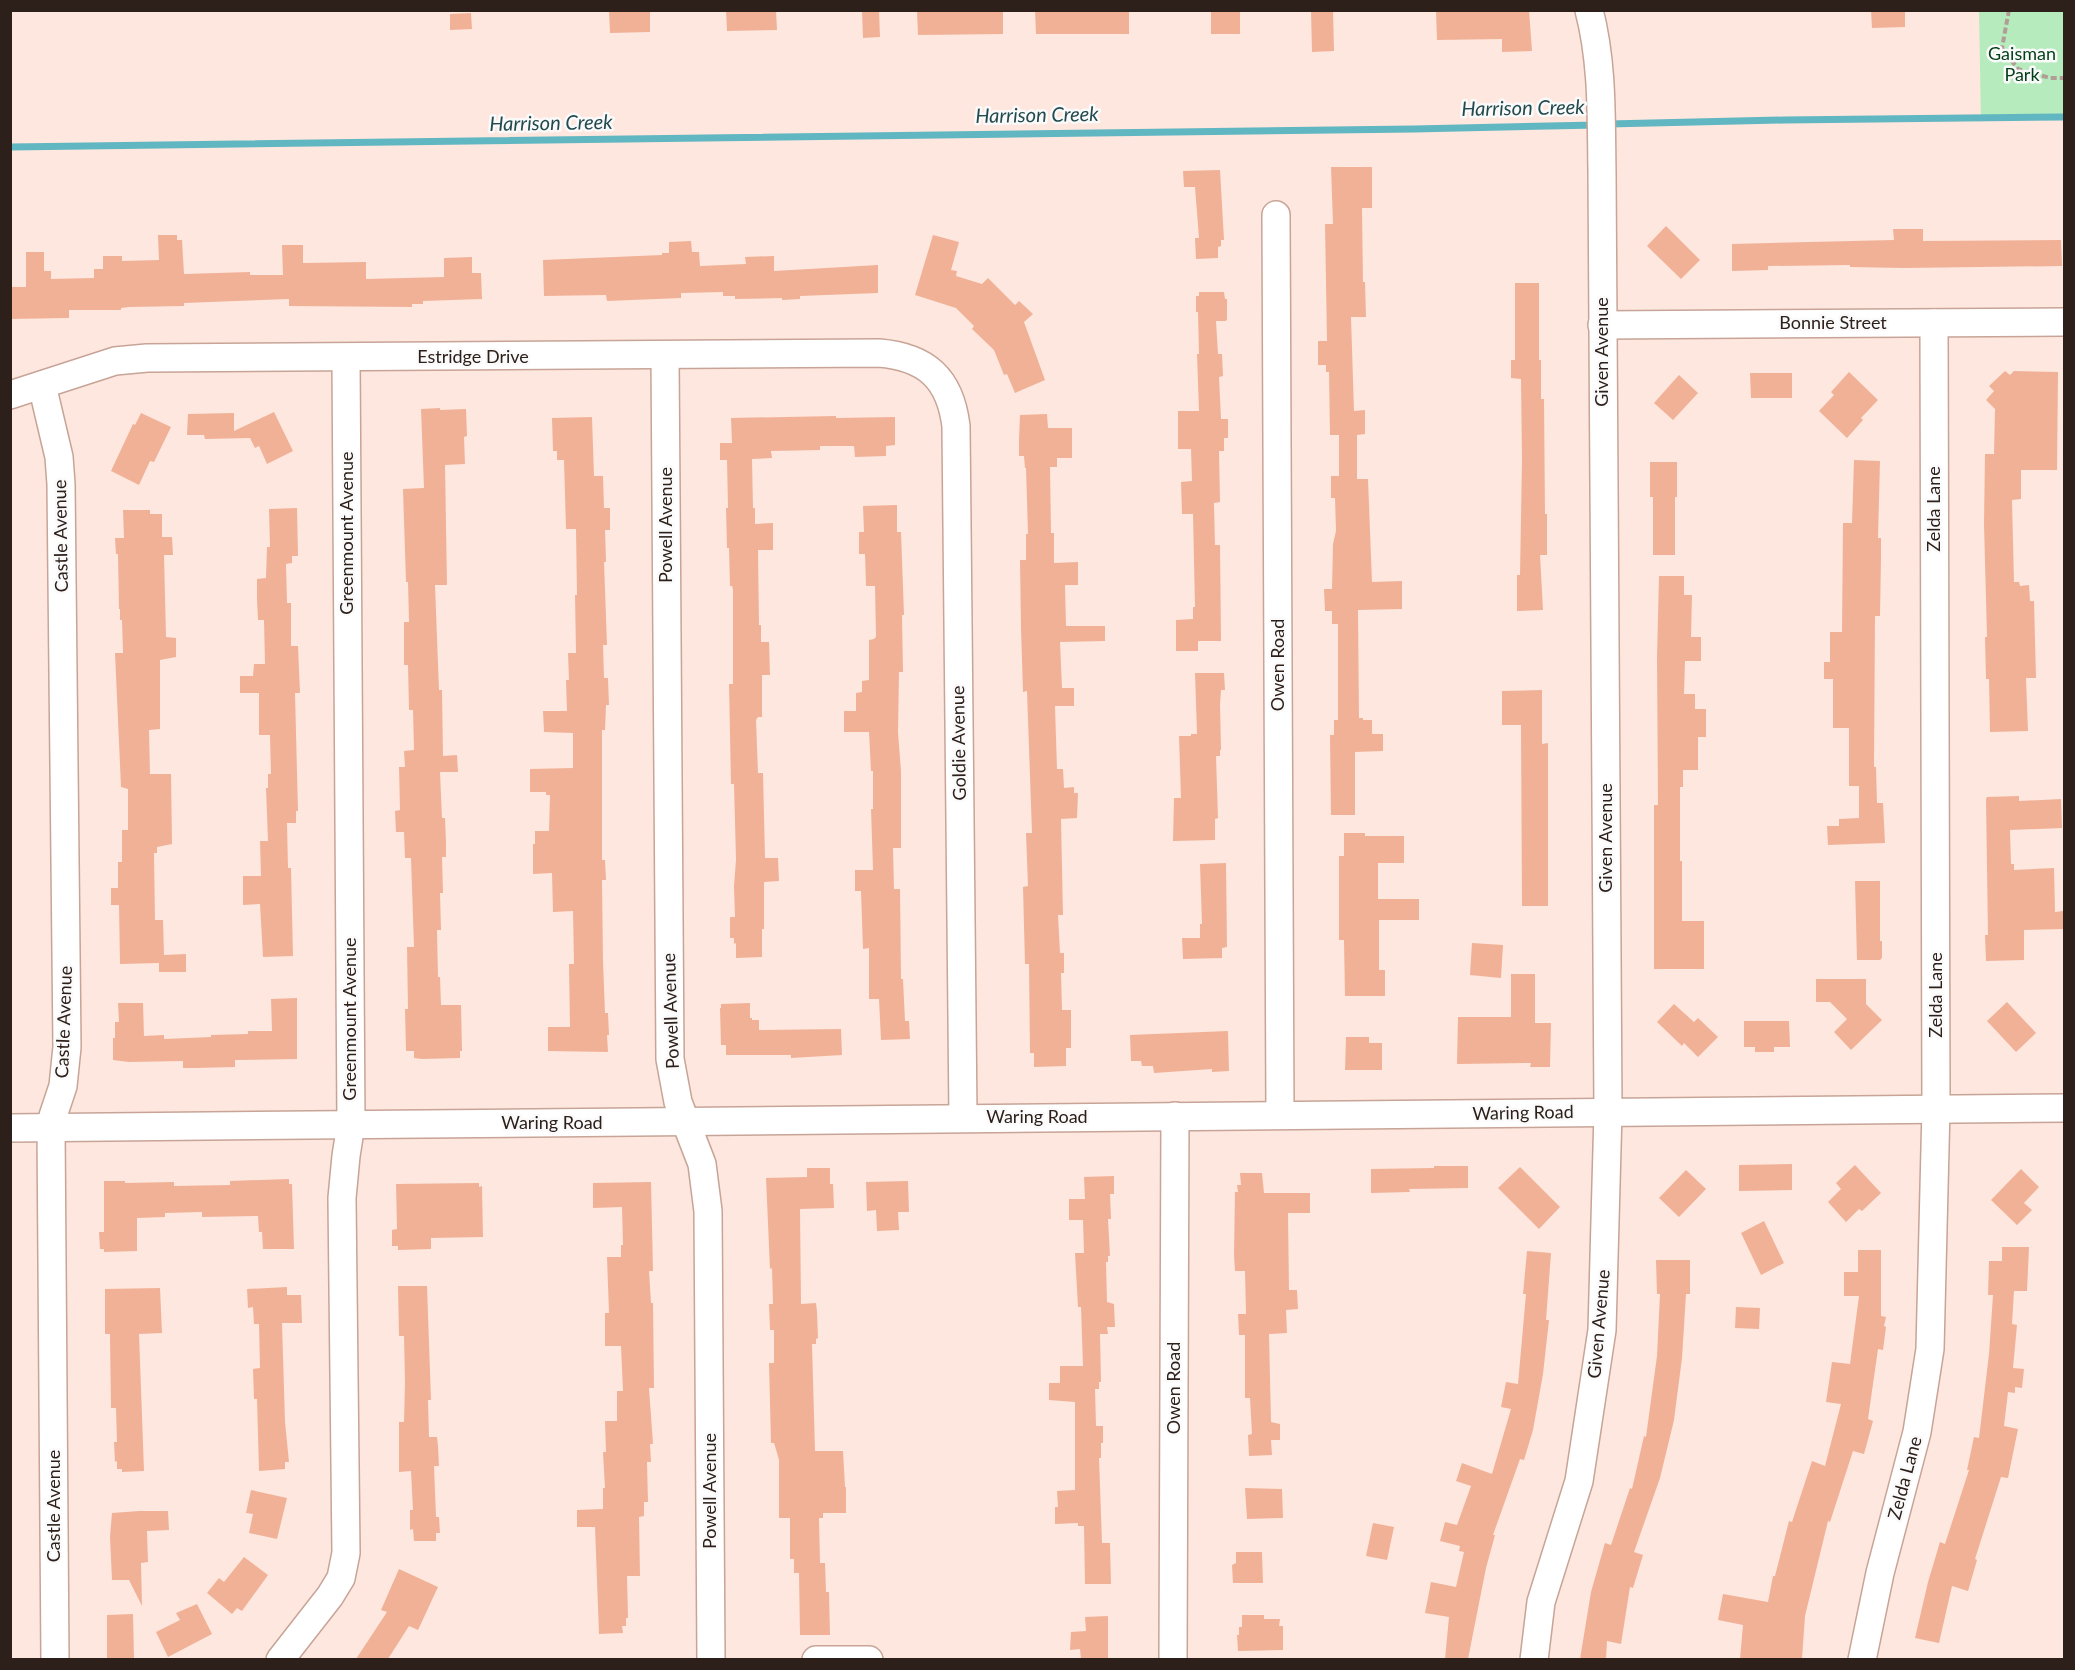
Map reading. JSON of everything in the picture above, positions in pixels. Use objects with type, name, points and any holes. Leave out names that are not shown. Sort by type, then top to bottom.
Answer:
[{"type":"street","name":"Given Avenue","points":[[1534,1659],[1541,1602],[1579,1481],[1602,1330],[1608,1112],[1602,172],[1598,51],[1589,10]]},
{"type":"street","name":"Owen Road","points":[[1276,215],[1280,1115]]},
{"type":"street","name":"Bonnie Street","points":[[1602,325],[2064,322]]},
{"type":"street","name":"Zelda Lane","points":[[1862,1659],[1880,1573],[1917,1432],[1930,1349],[1936,1108],[1934,323]]},
{"type":"street","name":"Estridge Drive","points":[[10,395],[115,361],[132,359],[879,353],[908,357],[918,361],[934,375]]},
{"type":"street","name":"Powell Avenue","points":[[665,356],[670,1035],[673,1079],[685,1122],[702,1164],[708,1211],[711,1659]]},
{"type":"street","name":"Greenmount Avenue","points":[[280,1659],[330,1596],[341,1578],[346,1553],[342,1198],[351,1124],[346,358]]},
{"type":"street","name":"Goldie Avenue","points":[[934,375],[942,383],[951,402],[956,426],[963,1117]]},
{"type":"street","name":"Castle Avenue","points":[[42,385],[59,457],[62,520],[67,1047],[63,1086],[51,1128],[55,1659]]},
{"type":"street","name":"Waring Road","points":[[10,1128],[2064,1108]]},
{"type":"street","name":"Owen Road","points":[[1173,1659],[1175,1116]]},
{"type":"street","points":[[816,1659],[869,1659]]},
{"type":"path","points":[[2009,10],[2002,48],[2018,69],[2050,78],[2064,78]]},
{"type":"green space","name":"Gaisman Park","points":[[1979,11],[2064,11],[2064,119],[1981,121]]},
{"type":"building","points":[[609,10],[650,10],[650,32],[610,33]]},
{"type":"building","points":[[726,10],[776,10],[777,30],[727,31]]},
{"type":"building","points":[[862,10],[879,10],[880,37],[863,38]]},
{"type":"building","points":[[917,10],[1003,10],[1003,34],[918,35]]},
{"type":"building","points":[[1035,10],[1129,10],[1129,34],[1036,34]]},
{"type":"building","points":[[1211,10],[1240,10],[1240,34],[1211,34]]},
{"type":"building","points":[[1311,10],[1333,10],[1334,51],[1312,52]]},
{"type":"building","points":[[1436,10],[1529,10],[1532,51],[1502,52],[1502,39],[1437,40]]},
{"type":"building","points":[[1871,10],[1905,10],[1905,27],[1872,28]]},
{"type":"building","points":[[471,13],[472,29],[450,30],[450,14]]},
{"type":"building","points":[[1331,167],[1372,167],[1372,208],[1362,208],[1366,317],[1351,317],[1354,411],[1365,410],[1365,434],[1357,435],[1357,479],[1368,479],[1372,582],[1402,581],[1402,609],[1358,610],[1359,718],[1372,720],[1372,734],[1383,734],[1383,751],[1355,752],[1355,815],[1331,815],[1330,735],[1334,735],[1334,720],[1338,720],[1338,624],[1332,624],[1332,611],[1325,611],[1324,589],[1332,589],[1333,544],[1336,531],[1335,498],[1331,498],[1331,476],[1339,476],[1339,435],[1330,435],[1329,372],[1326,372],[1326,365],[1318,365],[1318,341],[1327,341],[1325,224],[1333,224]]},
{"type":"building","points":[[1220,170],[1224,240],[1221,240],[1221,246],[1218,247],[1218,258],[1196,259],[1195,238],[1199,238],[1195,187],[1184,187],[1183,171]]},
{"type":"building","points":[[1666,226],[1700,260],[1681,279],[1647,246]]},
{"type":"building","points":[[1893,229],[1923,229],[1923,241],[2061,240],[2062,266],[1904,268],[1850,267],[1850,265],[1768,266],[1768,270],[1732,271],[1732,244],[1894,240]]},
{"type":"building","points":[[158,235],[177,235],[177,240],[182,240],[184,274],[250,272],[250,275],[283,275],[282,245],[303,245],[303,263],[366,262],[366,279],[444,277],[444,258],[472,257],[472,273],[481,273],[482,299],[423,301],[423,304],[412,304],[412,307],[289,306],[289,299],[184,303],[184,306],[129,307],[121,308],[121,310],[69,310],[69,318],[10,319],[10,287],[26,287],[26,252],[44,252],[44,271],[51,271],[51,279],[94,278],[94,269],[103,269],[103,256],[122,256],[122,261],[159,260]]},
{"type":"building","points":[[933,235],[959,242],[951,270],[957,271],[956,276],[982,284],[988,278],[1015,305],[1019,301],[1033,314],[1024,322],[1045,380],[1015,393],[1007,374],[1004,375],[994,350],[972,329],[974,326],[956,308],[915,295]]},
{"type":"building","points":[[691,241],[692,252],[699,252],[700,266],[746,264],[745,257],[774,256],[774,271],[878,265],[878,293],[800,296],[800,299],[782,300],[782,298],[735,299],[735,296],[723,296],[723,292],[681,293],[681,298],[607,301],[606,295],[544,296],[543,260],[662,255],[662,253],[669,253],[669,242]]},
{"type":"building","points":[[1515,283],[1539,283],[1539,360],[1541,360],[1541,399],[1544,399],[1545,514],[1547,514],[1547,555],[1540,555],[1543,610],[1517,611],[1517,575],[1520,575],[1522,460],[1521,379],[1511,378],[1511,360],[1515,360]]},
{"type":"building","points":[[1199,292],[1224,292],[1225,299],[1227,299],[1226,321],[1216,321],[1218,354],[1222,354],[1223,376],[1219,377],[1221,419],[1228,419],[1228,438],[1224,438],[1224,451],[1219,451],[1220,502],[1214,503],[1215,545],[1220,545],[1221,641],[1198,641],[1198,651],[1176,651],[1176,620],[1193,619],[1193,607],[1195,607],[1193,514],[1182,514],[1181,482],[1192,481],[1191,449],[1178,449],[1178,411],[1199,411],[1196,296],[1199,296]]},
{"type":"building","points":[[2005,371],[2010,375],[2014,371],[2058,372],[2057,470],[2021,470],[2021,499],[2012,500],[2014,582],[2019,582],[2020,586],[2029,585],[2030,601],[2034,601],[2036,678],[2026,678],[2028,731],[1990,732],[1985,637],[1987,637],[1985,454],[1994,454],[1995,409],[1986,400],[1994,391],[1989,386]]},
{"type":"building","points":[[1849,372],[1878,400],[1847,438],[1819,411],[1834,395],[1831,392]]},
{"type":"building","points":[[1750,373],[1792,373],[1792,398],[1751,398]]},
{"type":"building","points":[[1679,375],[1698,393],[1673,420],[1654,403]]},
{"type":"building","points":[[440,408],[440,410],[466,409],[467,436],[464,437],[465,464],[445,465],[447,585],[435,585],[439,690],[442,690],[443,756],[457,755],[458,772],[440,772],[446,857],[442,857],[441,930],[437,930],[438,977],[440,977],[441,1005],[461,1005],[462,1051],[460,1051],[460,1058],[422,1059],[414,1058],[414,1051],[406,1051],[407,947],[414,947],[411,858],[405,858],[404,832],[396,832],[395,811],[400,810],[399,767],[405,767],[404,751],[414,750],[413,710],[409,710],[408,665],[404,665],[404,622],[409,622],[403,489],[424,488],[421,409]]},
{"type":"building","points":[[274,412],[293,451],[267,464],[259,446],[255,448],[250,438],[205,439],[204,435],[187,435],[188,414],[234,413],[234,431]]},
{"type":"building","points":[[141,413],[171,427],[154,462],[150,461],[139,485],[111,471],[133,424],[135,425]]},
{"type":"building","points":[[1047,414],[1048,428],[1072,428],[1072,458],[1057,458],[1057,467],[1050,467],[1054,563],[1078,562],[1078,585],[1065,585],[1066,626],[1105,626],[1105,641],[1060,642],[1062,688],[1074,688],[1074,706],[1055,706],[1057,769],[1063,769],[1064,788],[1074,787],[1074,793],[1078,793],[1077,818],[1061,819],[1063,915],[1058,915],[1060,953],[1064,953],[1064,973],[1061,973],[1062,1010],[1071,1010],[1071,1048],[1066,1048],[1066,1066],[1034,1067],[1034,1053],[1030,1053],[1029,964],[1025,964],[1023,887],[1028,886],[1026,833],[1032,833],[1027,691],[1023,692],[1020,560],[1026,560],[1026,534],[1028,534],[1026,468],[1024,456],[1019,456],[1019,439],[1020,415]]},
{"type":"building","points":[[836,416],[836,418],[895,417],[895,445],[886,446],[886,456],[855,457],[854,446],[820,446],[820,450],[771,451],[772,458],[752,459],[755,524],[773,523],[773,550],[758,550],[759,625],[761,625],[761,642],[769,642],[770,675],[762,675],[762,717],[756,720],[758,773],[763,773],[765,858],[778,858],[779,881],[764,882],[762,957],[736,958],[736,943],[734,944],[734,938],[730,938],[730,917],[735,917],[736,860],[734,784],[731,784],[729,684],[733,684],[733,589],[730,586],[729,548],[727,548],[727,460],[720,460],[720,443],[732,443],[731,418]]},
{"type":"building","points":[[592,417],[594,476],[603,476],[604,508],[610,508],[610,530],[605,530],[606,562],[604,562],[607,645],[603,645],[604,678],[608,678],[609,705],[606,705],[605,730],[602,730],[602,860],[605,860],[606,880],[602,880],[603,961],[605,1013],[608,1013],[608,1052],[548,1051],[548,1027],[570,1027],[569,964],[574,964],[573,911],[553,912],[552,873],[533,874],[535,831],[549,831],[550,795],[546,795],[546,792],[530,792],[530,769],[573,768],[573,733],[544,732],[543,711],[567,711],[568,653],[576,653],[575,595],[577,595],[576,529],[566,529],[564,460],[557,460],[557,451],[553,451],[552,418]]},
{"type":"building","points":[[1854,460],[1880,461],[1878,538],[1881,538],[1880,616],[1875,616],[1874,767],[1876,767],[1877,803],[1883,803],[1885,843],[1828,845],[1827,826],[1839,826],[1839,819],[1859,818],[1859,786],[1849,786],[1849,728],[1833,728],[1833,679],[1824,679],[1824,662],[1830,662],[1830,632],[1842,632],[1843,523],[1852,523]]},
{"type":"building","points":[[1650,462],[1677,462],[1675,555],[1653,555],[1653,497],[1650,497]]},
{"type":"building","points":[[897,505],[897,532],[901,532],[904,615],[902,615],[903,672],[899,672],[898,732],[901,772],[901,848],[893,848],[894,889],[900,889],[901,979],[903,979],[905,1021],[909,1021],[910,1039],[881,1040],[879,999],[869,999],[869,948],[863,949],[861,891],[855,891],[855,870],[873,870],[871,809],[873,809],[873,771],[871,771],[869,732],[844,732],[844,711],[856,711],[856,693],[862,692],[862,681],[869,680],[869,640],[876,637],[875,586],[866,586],[865,554],[859,554],[859,532],[864,532],[863,506]]},
{"type":"building","points":[[297,508],[298,556],[292,556],[292,563],[286,564],[287,603],[291,603],[291,646],[298,646],[300,693],[295,693],[298,811],[296,811],[296,823],[287,823],[288,868],[291,868],[293,956],[263,957],[260,904],[243,905],[243,876],[261,876],[260,841],[268,841],[266,788],[268,788],[268,774],[271,774],[270,735],[259,735],[259,693],[240,693],[240,676],[253,676],[254,664],[265,664],[264,620],[258,620],[257,579],[266,578],[267,547],[270,547],[269,509]]},
{"type":"building","points":[[123,510],[150,510],[150,514],[162,514],[162,537],[172,537],[173,555],[164,555],[166,637],[176,638],[176,657],[160,660],[160,729],[149,730],[150,774],[171,774],[172,844],[157,847],[157,853],[154,853],[155,920],[163,920],[164,955],[186,954],[186,972],[159,972],[159,963],[120,964],[119,905],[111,905],[111,888],[118,888],[118,862],[122,862],[122,830],[128,830],[128,789],[121,787],[115,653],[123,653],[118,554],[116,554],[115,538],[124,538]]},
{"type":"building","points":[[1659,576],[1684,576],[1684,595],[1692,595],[1691,637],[1701,637],[1701,661],[1685,661],[1684,694],[1695,694],[1695,709],[1706,709],[1706,737],[1698,737],[1698,770],[1683,770],[1683,787],[1680,787],[1680,861],[1682,861],[1682,921],[1704,921],[1704,969],[1654,969],[1654,805],[1658,805]]},
{"type":"building","points":[[1195,673],[1224,673],[1225,690],[1221,690],[1220,704],[1221,750],[1220,756],[1216,756],[1218,818],[1215,819],[1215,840],[1173,841],[1174,798],[1181,798],[1179,736],[1197,734]]},
{"type":"building","points":[[1542,690],[1542,744],[1548,743],[1548,906],[1522,906],[1521,725],[1502,725],[1502,691]]},
{"type":"building","points":[[2019,796],[2019,801],[2061,799],[2062,828],[2010,830],[2011,864],[2014,864],[2014,870],[2054,868],[2055,912],[2063,911],[2064,929],[2024,930],[2024,960],[1986,961],[1985,935],[1988,935],[1986,799],[1987,797]]},
{"type":"building","points":[[1344,833],[1365,833],[1365,836],[1404,836],[1404,863],[1378,863],[1378,899],[1419,899],[1419,920],[1379,920],[1379,970],[1385,970],[1385,996],[1345,996],[1344,940],[1339,940],[1339,856],[1344,856]]},
{"type":"building","points":[[1226,863],[1227,947],[1222,948],[1222,958],[1183,959],[1182,938],[1200,938],[1200,924],[1202,924],[1200,864]]},
{"type":"building","points":[[1855,881],[1880,881],[1882,958],[1880,960],[1857,960]]},
{"type":"building","points":[[1472,943],[1503,945],[1501,978],[1470,975]]},
{"type":"building","points":[[1511,974],[1535,974],[1535,1023],[1551,1023],[1550,1067],[1530,1067],[1531,1063],[1457,1064],[1458,1017],[1511,1017]]},
{"type":"building","points":[[1816,979],[1866,979],[1866,1004],[1882,1020],[1851,1050],[1834,1032],[1847,1019],[1830,1002],[1816,1002]]},
{"type":"building","points":[[297,998],[297,1059],[235,1060],[235,1067],[196,1068],[183,1068],[183,1061],[113,1060],[115,1022],[119,1022],[118,1003],[143,1003],[144,1036],[164,1035],[164,1039],[272,1031],[271,999]]},
{"type":"building","points":[[2007,1002],[2036,1033],[2016,1052],[1987,1021]]},
{"type":"building","points":[[750,1003],[750,1018],[759,1020],[759,1030],[841,1029],[842,1055],[791,1058],[791,1055],[726,1055],[726,1045],[721,1045],[721,1004]]},
{"type":"building","points":[[1674,1004],[1694,1022],[1698,1018],[1718,1037],[1698,1057],[1684,1043],[1682,1046],[1657,1022]]},
{"type":"building","points":[[1744,1021],[1789,1021],[1790,1047],[1774,1047],[1774,1052],[1755,1052],[1755,1047],[1744,1047]]},
{"type":"building","points":[[1228,1031],[1229,1071],[1212,1072],[1212,1069],[1154,1073],[1153,1066],[1142,1066],[1141,1061],[1131,1061],[1130,1035]]},
{"type":"building","points":[[1346,1037],[1369,1037],[1369,1043],[1382,1043],[1382,1070],[1345,1070]]},
{"type":"building","points":[[1792,1164],[1792,1190],[1739,1191],[1739,1165]]},
{"type":"building","points":[[1855,1165],[1881,1193],[1846,1222],[1828,1202],[1841,1189],[1836,1183]]},
{"type":"building","points":[[1434,1166],[1468,1166],[1468,1188],[1409,1189],[1410,1192],[1371,1193],[1371,1169],[1434,1168]]},
{"type":"building","points":[[1520,1167],[1560,1207],[1539,1229],[1498,1188]]},
{"type":"building","points":[[807,1168],[830,1168],[830,1184],[833,1184],[834,1208],[800,1209],[801,1304],[816,1303],[817,1312],[818,1338],[816,1344],[812,1344],[815,1451],[843,1451],[846,1487],[846,1513],[823,1513],[823,1518],[819,1518],[820,1563],[825,1563],[826,1592],[829,1592],[830,1635],[800,1635],[799,1573],[794,1573],[794,1559],[790,1559],[790,1518],[779,1518],[779,1460],[774,1443],[771,1443],[769,1363],[774,1363],[774,1330],[770,1330],[769,1304],[773,1304],[766,1178],[807,1177]]},
{"type":"building","points":[[2021,1169],[2039,1187],[2024,1203],[2032,1210],[2017,1225],[1991,1200]]},
{"type":"building","points":[[1686,1170],[1706,1189],[1679,1217],[1659,1198]]},
{"type":"building","points":[[1240,1173],[1262,1173],[1264,1193],[1310,1193],[1310,1213],[1288,1213],[1289,1290],[1297,1290],[1298,1309],[1286,1310],[1287,1333],[1269,1334],[1271,1422],[1280,1424],[1280,1440],[1271,1440],[1272,1455],[1249,1456],[1248,1435],[1252,1434],[1250,1398],[1245,1398],[1245,1335],[1239,1335],[1238,1314],[1246,1314],[1245,1271],[1235,1271],[1234,1255],[1235,1192],[1238,1192],[1237,1185],[1241,1185]]},
{"type":"building","points":[[1114,1176],[1114,1194],[1110,1194],[1111,1219],[1108,1219],[1110,1256],[1106,1262],[1107,1302],[1114,1304],[1115,1327],[1107,1327],[1108,1334],[1100,1334],[1101,1382],[1099,1382],[1099,1389],[1095,1389],[1096,1426],[1103,1426],[1103,1443],[1101,1443],[1101,1458],[1099,1458],[1102,1543],[1110,1543],[1111,1584],[1085,1584],[1084,1526],[1078,1526],[1078,1523],[1055,1524],[1055,1507],[1058,1507],[1057,1491],[1075,1490],[1075,1402],[1049,1400],[1049,1383],[1060,1383],[1060,1366],[1083,1366],[1081,1307],[1078,1307],[1075,1253],[1084,1253],[1083,1220],[1069,1220],[1069,1199],[1085,1199],[1084,1177]]},
{"type":"building","points":[[289,1179],[289,1184],[292,1184],[294,1249],[263,1249],[258,1216],[202,1217],[202,1212],[165,1213],[165,1217],[137,1218],[137,1251],[104,1252],[104,1249],[100,1249],[99,1232],[104,1232],[104,1181],[174,1182],[174,1186],[230,1185],[230,1181]]},
{"type":"building","points":[[908,1181],[909,1212],[898,1212],[899,1230],[877,1231],[876,1210],[867,1211],[866,1182]]},
{"type":"building","points":[[651,1182],[653,1271],[649,1271],[651,1303],[653,1303],[654,1388],[649,1388],[653,1444],[650,1444],[651,1462],[647,1462],[648,1502],[644,1502],[644,1516],[639,1517],[640,1576],[627,1576],[628,1618],[626,1618],[626,1626],[622,1626],[623,1633],[599,1634],[595,1527],[577,1527],[577,1510],[603,1509],[605,1421],[617,1421],[617,1391],[623,1391],[621,1346],[605,1346],[605,1313],[609,1313],[607,1257],[621,1257],[621,1245],[623,1245],[622,1207],[593,1208],[593,1183]]},
{"type":"building","points":[[479,1183],[479,1187],[482,1186],[483,1237],[431,1238],[431,1249],[398,1250],[398,1246],[392,1246],[392,1230],[397,1229],[396,1184]]},
{"type":"building","points":[[1764,1221],[1784,1263],[1761,1275],[1741,1233]]},
{"type":"building","points":[[2002,1247],[2029,1247],[2027,1291],[2014,1291],[2012,1324],[2017,1325],[2013,1368],[2024,1369],[2022,1388],[2015,1387],[2015,1393],[2008,1392],[2004,1426],[2018,1429],[2008,1478],[2001,1477],[1975,1559],[1977,1560],[1968,1591],[1952,1586],[1939,1643],[1915,1638],[1940,1542],[1945,1544],[1969,1470],[1967,1470],[1974,1437],[1979,1438],[1993,1295],[1988,1295],[1989,1261],[2002,1261]]},
{"type":"building","points":[[1858,1250],[1881,1250],[1881,1316],[1886,1317],[1883,1350],[1878,1349],[1868,1419],[1873,1421],[1864,1454],[1853,1451],[1830,1522],[1828,1521],[1805,1616],[1802,1659],[1740,1659],[1743,1625],[1718,1620],[1723,1594],[1768,1602],[1789,1521],[1792,1522],[1812,1461],[1825,1466],[1841,1404],[1826,1402],[1832,1362],[1850,1364],[1859,1296],[1844,1296],[1844,1272],[1858,1272]]},
{"type":"building","points":[[1527,1251],[1551,1253],[1546,1320],[1549,1320],[1543,1374],[1533,1430],[1524,1460],[1520,1459],[1493,1535],[1495,1535],[1468,1659],[1445,1659],[1449,1617],[1425,1613],[1431,1582],[1456,1587],[1464,1552],[1459,1551],[1460,1546],[1440,1541],[1445,1522],[1457,1525],[1471,1486],[1456,1481],[1462,1463],[1492,1474],[1511,1409],[1501,1407],[1506,1382],[1518,1384],[1526,1294],[1523,1294]]},
{"type":"building","points":[[1656,1260],[1690,1260],[1690,1294],[1686,1294],[1682,1358],[1674,1420],[1660,1478],[1634,1552],[1643,1555],[1633,1588],[1630,1587],[1621,1644],[1607,1641],[1606,1659],[1580,1659],[1591,1592],[1605,1543],[1611,1545],[1630,1488],[1632,1489],[1644,1436],[1646,1437],[1657,1356],[1660,1294],[1657,1294]]},
{"type":"building","points":[[398,1286],[427,1286],[431,1400],[428,1400],[429,1437],[437,1437],[439,1466],[434,1466],[436,1517],[439,1517],[440,1533],[436,1533],[436,1541],[414,1541],[413,1529],[410,1530],[410,1510],[413,1510],[411,1471],[399,1472],[399,1422],[404,1422],[405,1382],[404,1336],[399,1336]]},
{"type":"building","points":[[287,1287],[287,1295],[301,1295],[302,1323],[282,1323],[285,1422],[289,1462],[285,1462],[285,1469],[259,1471],[257,1399],[254,1399],[253,1369],[260,1368],[259,1324],[254,1324],[253,1307],[248,1308],[247,1289]]},
{"type":"building","points":[[160,1288],[162,1333],[139,1334],[144,1471],[122,1472],[122,1469],[117,1469],[117,1461],[115,1462],[116,1408],[111,1408],[110,1334],[105,1334],[105,1289]]},
{"type":"building","points":[[1736,1307],[1760,1308],[1759,1329],[1735,1328]]},
{"type":"building","points":[[1245,1488],[1282,1489],[1283,1518],[1247,1519]]},
{"type":"building","points":[[251,1490],[287,1498],[277,1539],[249,1533],[253,1514],[246,1513]]},
{"type":"building","points":[[168,1511],[169,1530],[147,1531],[148,1562],[141,1563],[142,1606],[129,1580],[112,1580],[110,1537],[112,1513]]},
{"type":"building","points":[[1373,1523],[1394,1527],[1387,1560],[1366,1556]]},
{"type":"building","points":[[1236,1552],[1262,1552],[1263,1583],[1233,1583],[1232,1565],[1236,1563]]},
{"type":"building","points":[[244,1557],[268,1575],[242,1611],[237,1608],[232,1614],[207,1593],[219,1578],[224,1582]]},
{"type":"building","points":[[399,1569],[438,1587],[418,1630],[409,1626],[388,1659],[356,1659],[387,1612],[381,1610]]},
{"type":"building","points":[[197,1604],[212,1634],[168,1657],[156,1632],[180,1620],[176,1613]]},
{"type":"building","points":[[133,1614],[134,1659],[107,1659],[107,1615]]},
{"type":"building","points":[[1242,1615],[1264,1615],[1264,1619],[1280,1619],[1279,1626],[1283,1626],[1283,1650],[1238,1651],[1237,1635],[1239,1635],[1239,1627],[1242,1627]]},
{"type":"building","points":[[1108,1616],[1108,1659],[1081,1659],[1080,1649],[1070,1650],[1071,1632],[1086,1631],[1085,1617]]},
{"type":"waterway","name":"Harrison Creek","points":[[1608,124],[2064,117]]},
{"type":"waterway","name":"Harrison Creek","points":[[10,147],[1597,125]]}]
